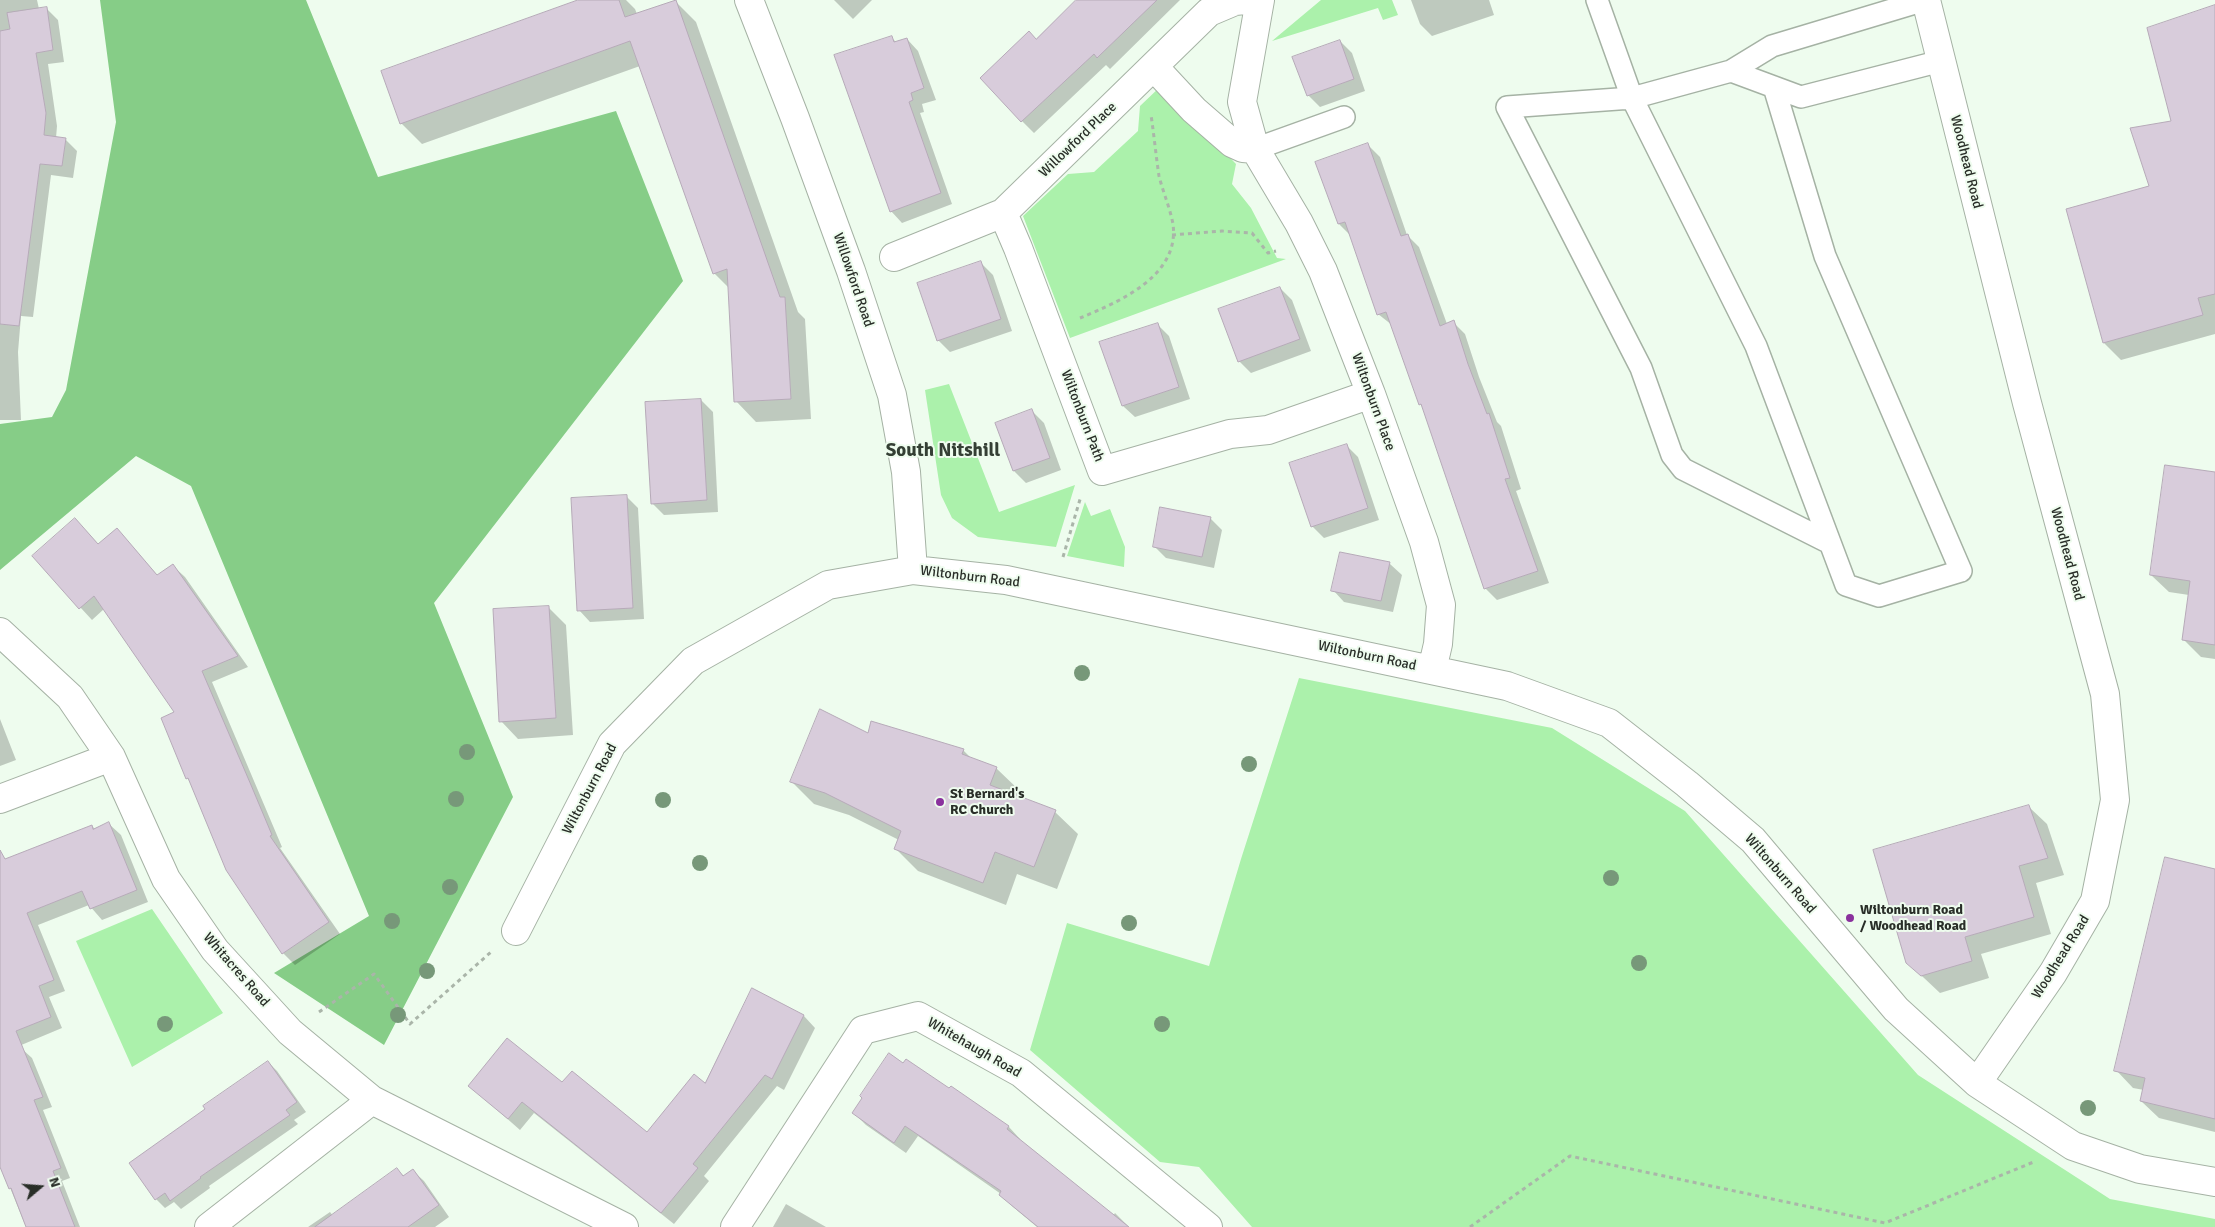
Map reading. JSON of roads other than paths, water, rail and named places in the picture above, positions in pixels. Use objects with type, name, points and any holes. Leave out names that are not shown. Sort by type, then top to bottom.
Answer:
[{"type":"street","name":"Willowford Road","points":[[749,0],[851,271],[892,395],[906,472],[913,570]]},
{"type":"street","name":"Willowford Place","points":[[894,256],[1003,213],[1209,12],[1235,1],[1245,0]]},
{"type":"street","name":"Wiltonburn Place","points":[[1260,0],[1242,102],[1255,149],[1323,271],[1371,394],[1424,542],[1441,605],[1438,644],[1432,670]]},
{"type":"street","name":"Woodhead Road","points":[[1925,0],[2027,403],[2105,694],[2115,800],[2095,901],[2053,973],[1977,1083]]},
{"type":"street","points":[[1150,71],[1232,143],[1243,148],[1255,149]]},
{"type":"street","name":"Wiltonburn Path","points":[[1003,213],[1050,330],[1102,471],[1230,434],[1268,430],[1371,394]]},
{"type":"street","name":"Wiltonburn Road","points":[[516,930],[612,744],[693,660],[828,585],[913,570],[1006,580],[1507,686],[1609,723],[1687,784],[1753,840],[1896,1009],[1977,1083],[2073,1146],[2140,1169],[2215,1182]]},
{"type":"street","name":"Whitacres Road","points":[[0,632],[70,697],[111,757],[166,879],[215,950],[290,1032],[372,1100],[624,1227]]},
{"type":"street","points":[[0,799],[111,757]]},
{"type":"street","name":"Whitehaugh Road","points":[[736,1227],[864,1030],[918,1016],[1020,1073],[1208,1227]]},
{"type":"street","points":[[209,1227],[372,1100]]},
{"type":"lane","points":[[1597,0],[1632,98],[1756,346],[1846,585],[1879,596],[1961,571],[1825,256],[1774,87]]},
{"type":"lane","points":[[1830,543],[1683,469],[1672,455],[1641,368],[1507,107],[1632,98],[1731,71],[1772,46],[1925,0]]},
{"type":"lane","points":[[1731,71],[1801,97],[1941,60]]},
{"type":"lane","points":[[1255,149],[1344,117]]},
{"type":"place","name":"St Bernard's RC Church","points":[[940,802]]},
{"type":"place","name":"Wiltonburn Road / Woodhead Road","points":[[1850,918]]},
{"type":"district","name":"South Nitshill","points":[[943,451]]}]
